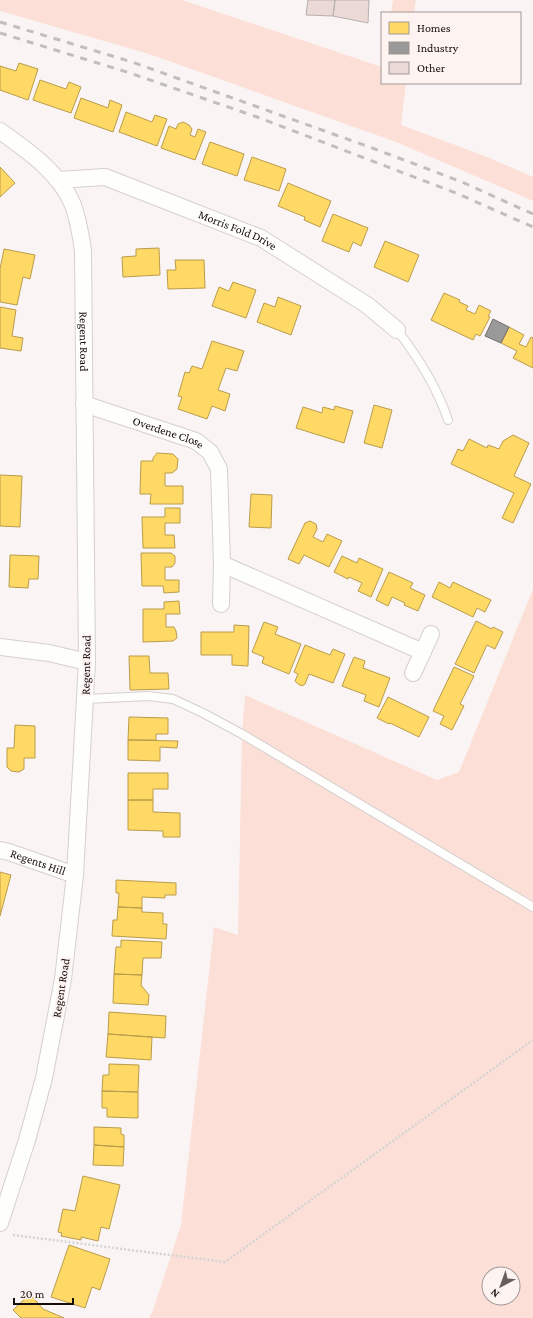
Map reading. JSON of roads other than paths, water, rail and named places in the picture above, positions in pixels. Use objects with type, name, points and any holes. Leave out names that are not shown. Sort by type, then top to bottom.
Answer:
[{"type":"street","name":"Regent Road","points":[[0,131],[27,150],[58,180],[72,204],[79,227],[83,251],[87,662],[75,875],[63,979],[44,1078],[4,1229]]},
{"type":"street","name":"Morris Fold Drive","points":[[58,180],[105,177],[262,238],[367,305],[397,330]]},
{"type":"street","name":"Overdene Close","points":[[84,404],[196,441],[210,452],[219,469],[222,604]]},
{"type":"street","points":[[222,564],[423,652]]},
{"type":"street","points":[[413,673],[432,634]]},
{"type":"street","points":[[0,647],[49,653],[87,662]]},
{"type":"street","name":"Regents Hill","points":[[0,850],[75,875]]},
{"type":"lane","points":[[397,330],[412,349],[442,402],[448,420]]},
{"type":"lane","points":[[86,699],[149,696],[173,699],[203,713],[249,738],[533,907]]},
{"type":"railway","points":[[0,22],[132,62],[375,149],[462,182],[533,214]]},
{"type":"railway","points":[[0,33],[130,73],[257,117],[456,193],[533,227]]}]
